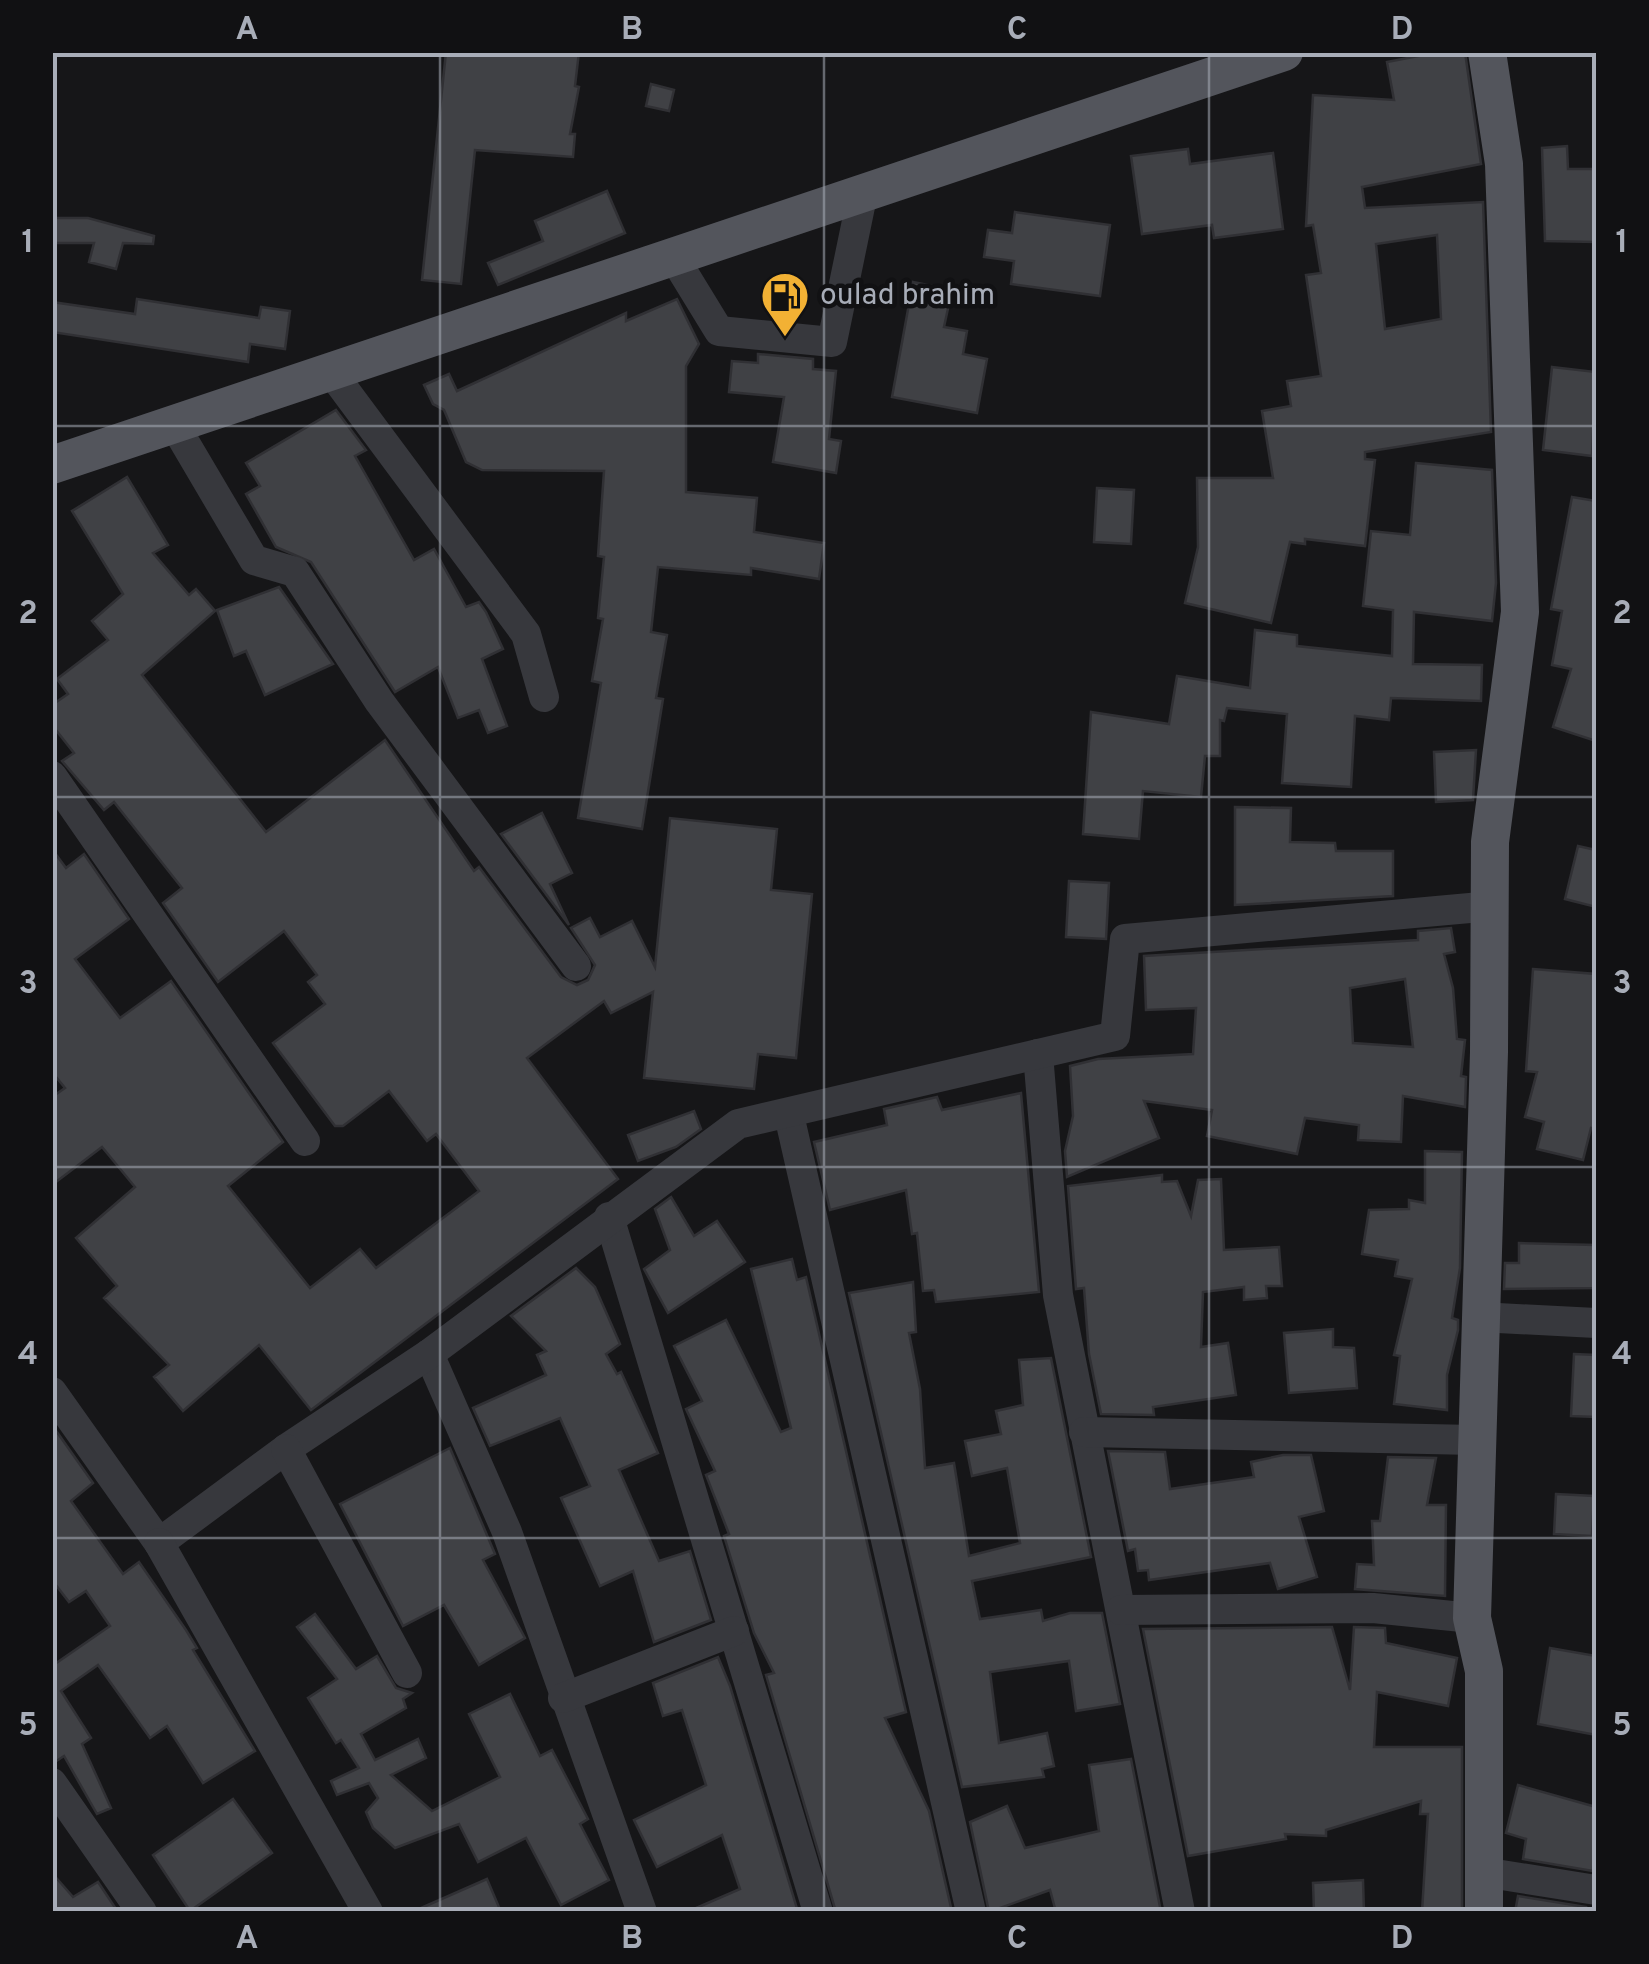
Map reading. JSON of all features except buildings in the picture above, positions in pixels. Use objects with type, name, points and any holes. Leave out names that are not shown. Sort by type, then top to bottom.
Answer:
[{"type":"main road","points":[[52,465],[1284,52]]},
{"type":"main road","points":[[1484,1912],[1484,1672],[1472,1618],[1492,906],[1490,842],[1520,612],[1504,164],[1487,52]]},
{"type":"street","points":[[673,256],[719,332],[832,342],[863,192]]},
{"type":"street","points":[[332,372],[526,634],[544,697]]},
{"type":"street","points":[[175,426],[254,560],[295,572],[379,701],[576,966]]},
{"type":"street","points":[[52,776],[305,1141]]},
{"type":"street","points":[[159,1543],[286,1449],[429,1354],[738,1124],[1115,1036],[1124,939],[1492,906]]},
{"type":"street","points":[[1038,1054],[1058,1295],[1180,1912]]},
{"type":"street","points":[[789,1114],[971,1912]]},
{"type":"street","points":[[609,1217],[818,1912]]},
{"type":"street","points":[[1480,1318],[1596,1323]]},
{"type":"street","points":[[429,1354],[507,1532],[642,1912]]},
{"type":"street","points":[[52,1392],[159,1543],[368,1912]]},
{"type":"street","points":[[1084,1432],[1475,1440]]},
{"type":"street","points":[[286,1449],[407,1673]]},
{"type":"street","points":[[1121,1610],[1373,1608],[1472,1618]]},
{"type":"street","points":[[563,1698],[734,1631]]},
{"type":"street","points":[[52,1783],[142,1912]]},
{"type":"street","points":[[1483,1872],[1596,1890]]},
{"type":"place","name":"oulad brahim","points":[[785,338]]}]
